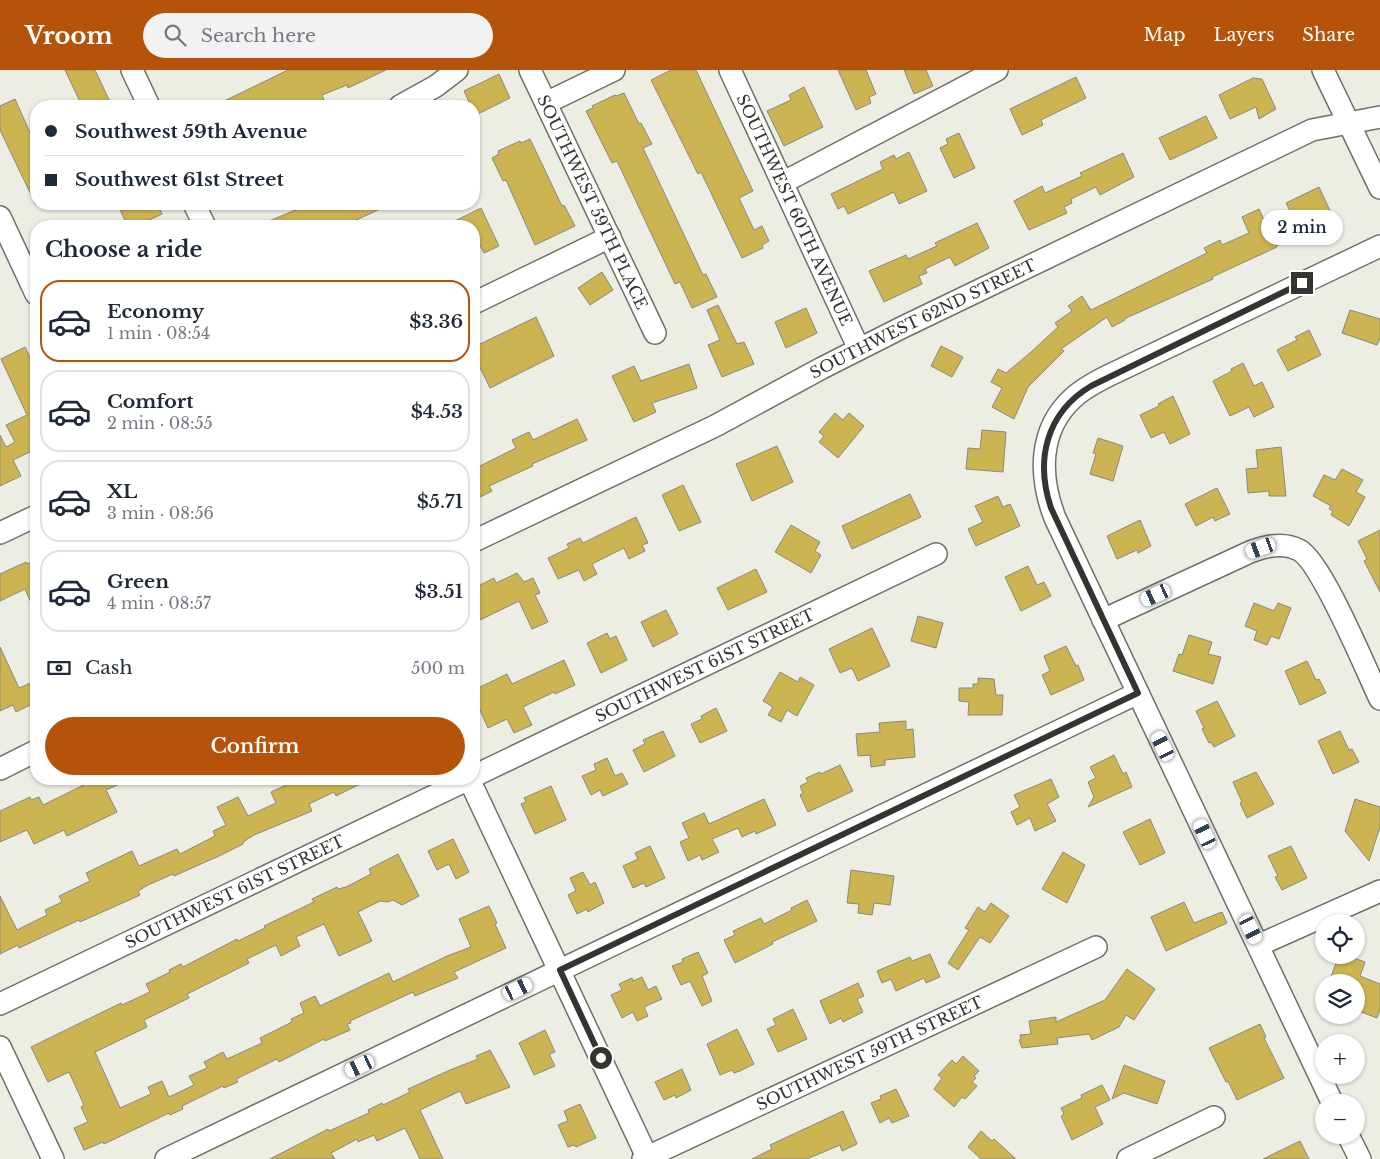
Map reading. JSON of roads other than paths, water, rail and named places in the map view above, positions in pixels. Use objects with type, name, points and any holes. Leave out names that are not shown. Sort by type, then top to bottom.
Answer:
[{"type":"street","points":[[132,70],[146,100]]},
{"type":"street","points":[[411,100],[436,86],[457,70]]},
{"type":"street","name":"SOUTHWEST 59TH PLACE","points":[[530,70],[655,334]]},
{"type":"street","points":[[546,103],[614,70]]},
{"type":"street","name":"SOUTHWEST 60TH AVENUE","points":[[730,70],[859,349]]},
{"type":"street","points":[[782,183],[997,70]]},
{"type":"street","points":[[1324,70],[1380,188]]},
{"type":"street","name":"SOUTHWEST 62ND STREET","points":[[480,538],[715,426],[859,349],[1312,130],[1380,117]]},
{"type":"street","points":[[0,217],[30,281]]},
{"type":"street","points":[[480,300],[610,237]]},
{"type":"street","points":[[1328,1094],[1055,518],[1045,489],[1045,452],[1057,419],[1072,398],[1102,379],[1380,246]]},
{"type":"street","points":[[0,533],[30,519]]},
{"type":"street","points":[[1103,620],[1261,548],[1277,546],[1298,549],[1308,557],[1324,581],[1380,699]]},
{"type":"street","name":"SOUTHWEST 61ST STREET","points":[[480,773],[936,554]]},
{"type":"street","points":[[166,1159],[1138,693]]},
{"type":"street","points":[[0,769],[30,754]]},
{"type":"street","name":"SOUTHWEST 61ST STREET","points":[[0,1004],[456,785]]},
{"type":"street","points":[[472,785],[560,970],[646,1158]]},
{"type":"street","points":[[1259,945],[1380,891]]},
{"type":"street","name":"SOUTHWEST 59TH STREET","points":[[646,1158],[1096,947]]},
{"type":"street","points":[[0,1047],[53,1159]]},
{"type":"street","points":[[1128,1159],[1214,1118]]},
{"type":"street","points":[[1352,1144],[1360,1159]]}]
